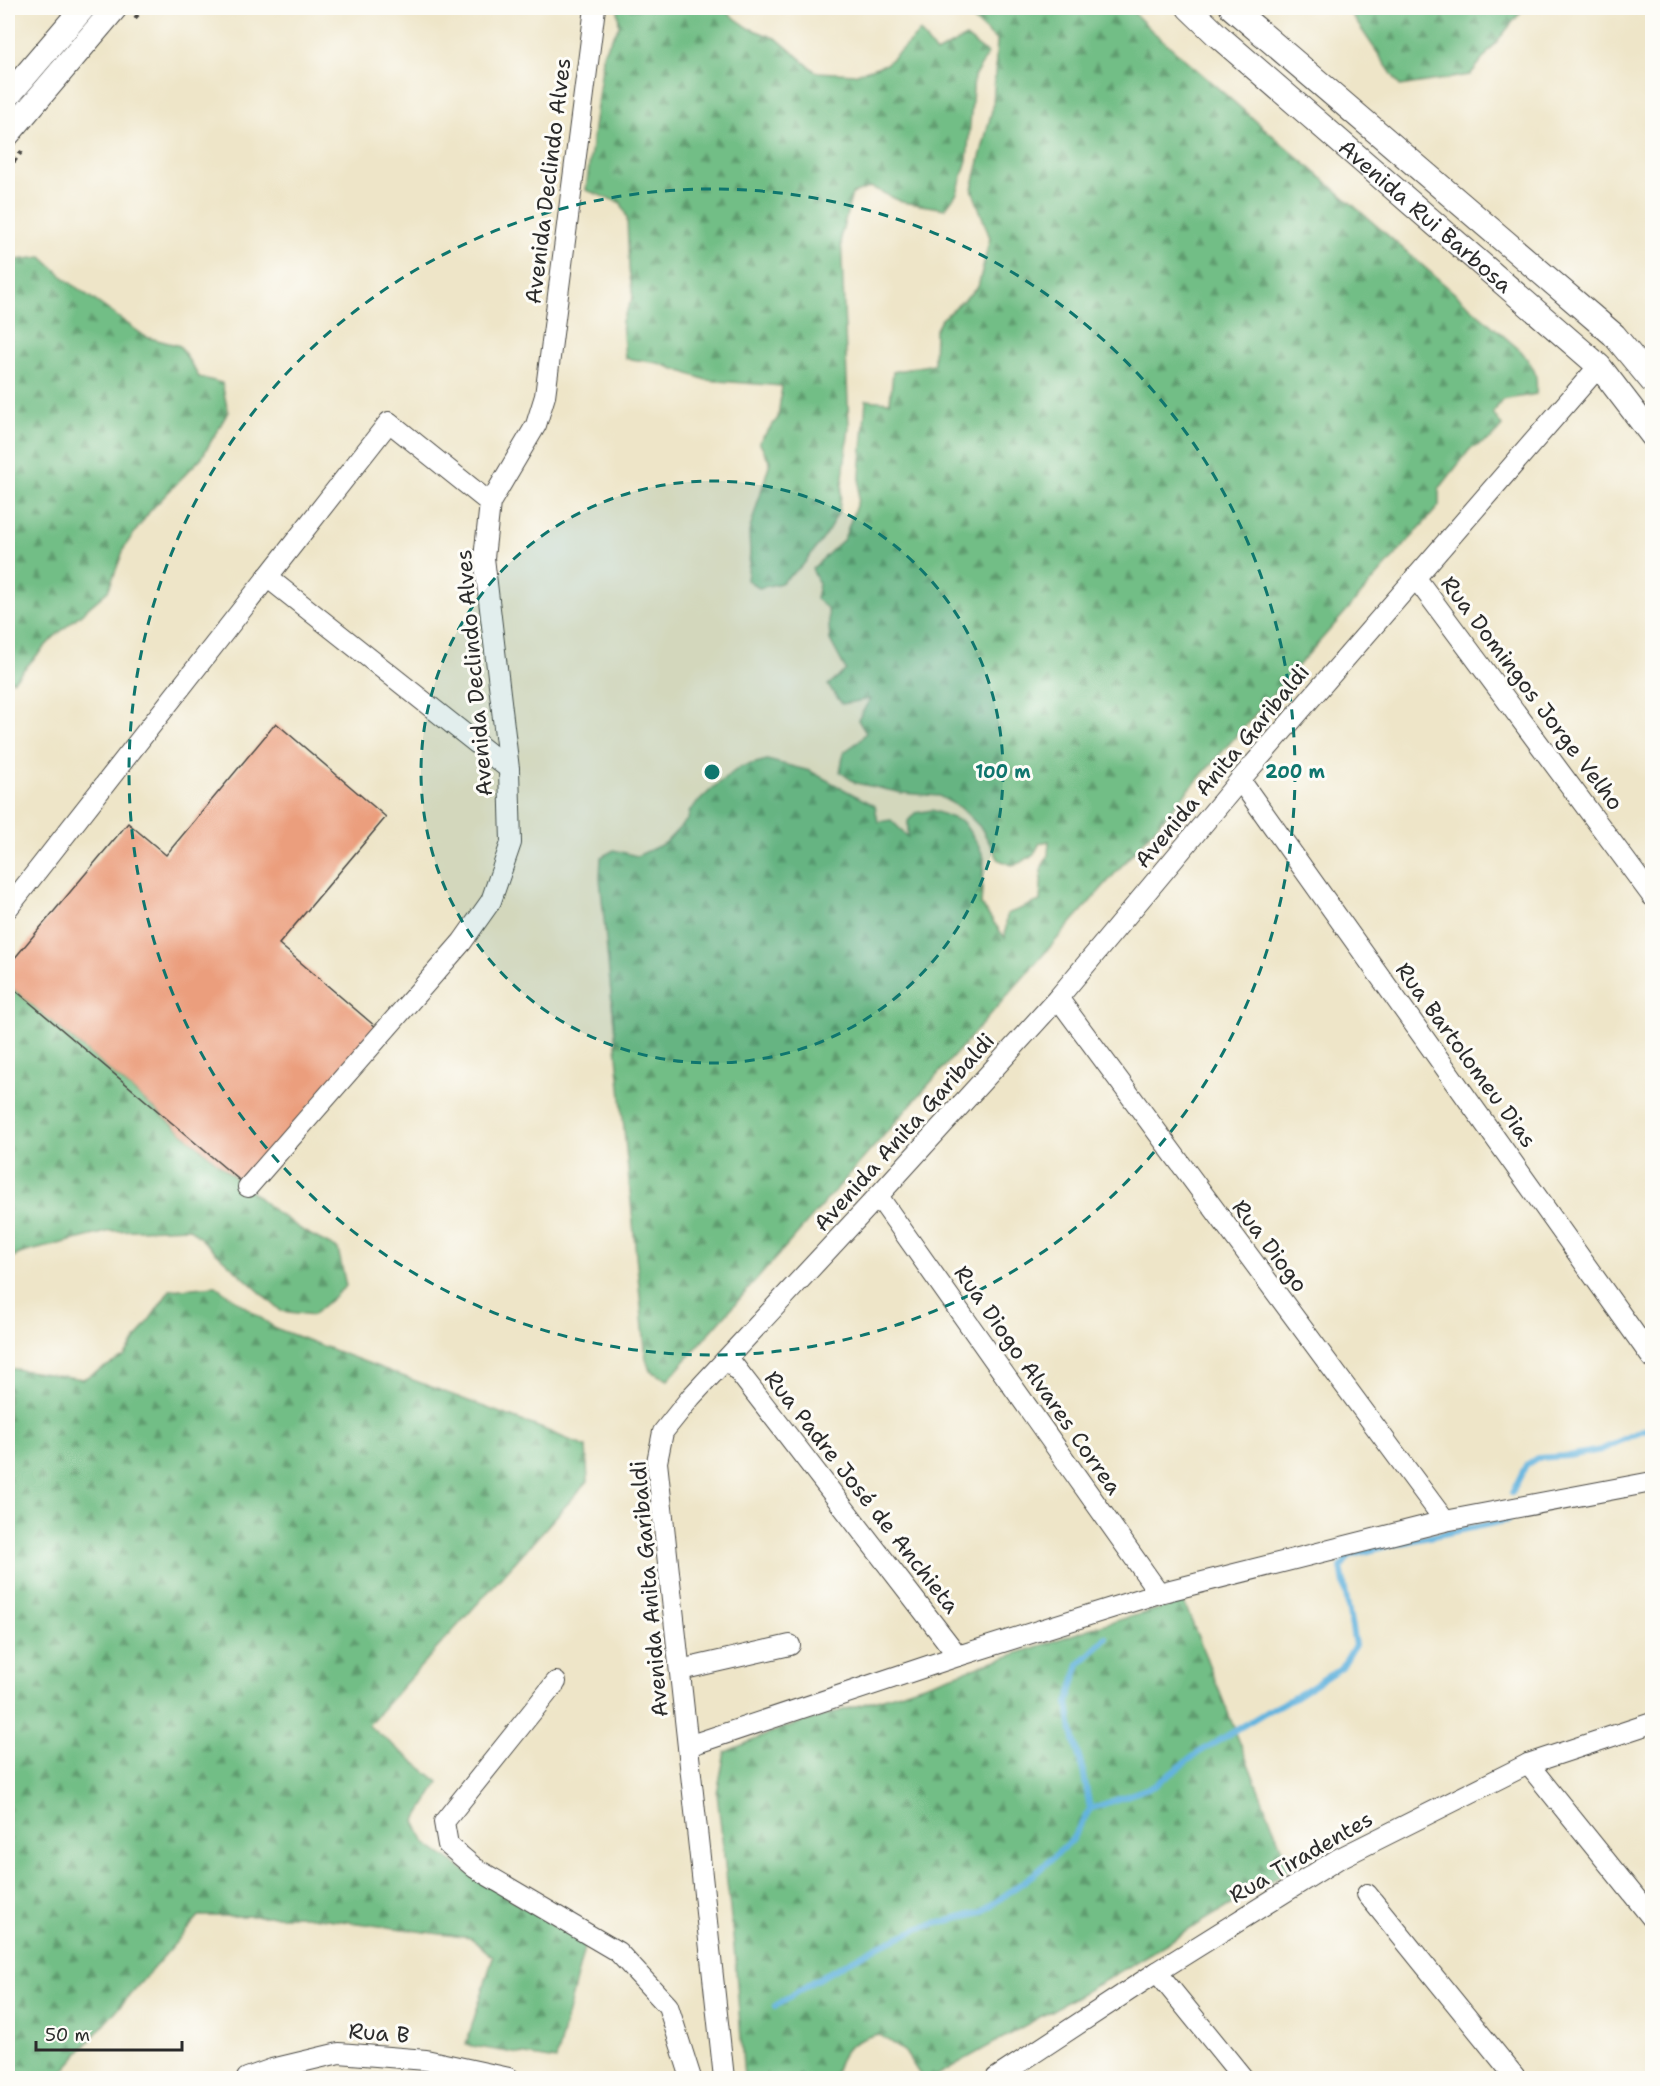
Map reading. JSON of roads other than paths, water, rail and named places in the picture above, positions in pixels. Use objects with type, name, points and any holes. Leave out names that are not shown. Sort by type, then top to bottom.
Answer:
[{"type":"main road","points":[[8,96],[83,8]]},
{"type":"main road","points":[[8,134],[115,8]]},
{"type":"main road","name":"Avenida Rui Barbosa","points":[[1189,8],[1217,36],[1599,366],[1653,435]]},
{"type":"main road","name":"Avenida Rui Barbosa","points":[[1232,8],[1614,335],[1653,381]]},
{"type":"main road","points":[[1617,387],[1640,405],[1653,420]]},
{"type":"street","name":"Avenida Declindo Alves","points":[[248,1186],[462,942],[491,901],[511,843],[509,769],[484,558],[490,502],[536,425],[545,396],[595,8]]},
{"type":"street","name":"Avenida Anita Garibaldi","points":[[724,2079],[657,1462],[663,1432],[691,1397],[1058,998],[1240,780],[1599,366]]},
{"type":"street","points":[[8,908],[389,422],[490,502]]},
{"type":"street","points":[[267,577],[509,769]]},
{"type":"street","name":"Rua Domingos Jorge Velho","points":[[1415,577],[1653,896]]},
{"type":"street","name":"Rua Bartolomeu Dias","points":[[1240,780],[1653,1358]]},
{"type":"street","name":"Rua Diogo","points":[[1058,998],[1445,1521]]},
{"type":"street","name":"Rua Diogo Alvares Correa","points":[[878,1196],[1158,1593]]},
{"type":"street","name":"Rua Padre José de Anchieta","points":[[728,1358],[958,1656]]},
{"type":"street","points":[[688,1746],[958,1656],[1158,1593],[1445,1521],[1653,1482]]},
{"type":"street","points":[[680,1670],[790,1645]]},
{"type":"street","points":[[556,1682],[444,1822],[448,1845],[475,1868],[618,1952],[668,2006],[691,2079]]},
{"type":"street","name":"Rua Tiradentes","points":[[996,2079],[1157,1972],[1338,1859],[1527,1764],[1653,1724]]},
{"type":"street","points":[[1527,1764],[1653,1918]]},
{"type":"street","points":[[1367,1894],[1516,2079]]},
{"type":"street","points":[[1157,1972],[1243,2079]]},
{"type":"street","name":"Rua B","points":[[247,2079],[272,2069],[339,2053],[426,2060],[509,2079]]},
{"type":"waterway","points":[[1512,1493],[1526,1465],[1537,1458],[1568,1456],[1601,1450],[1643,1430],[1652,1429]]},
{"type":"waterway","points":[[775,2006],[872,1949],[920,1928],[982,1912],[1038,1871],[1071,1841],[1090,1809],[1154,1786],[1198,1753],[1342,1667],[1355,1645],[1341,1567],[1349,1556],[1508,1520]]},
{"type":"waterway","points":[[1090,1809],[1084,1775],[1072,1732],[1068,1703],[1079,1664],[1106,1638]]}]
